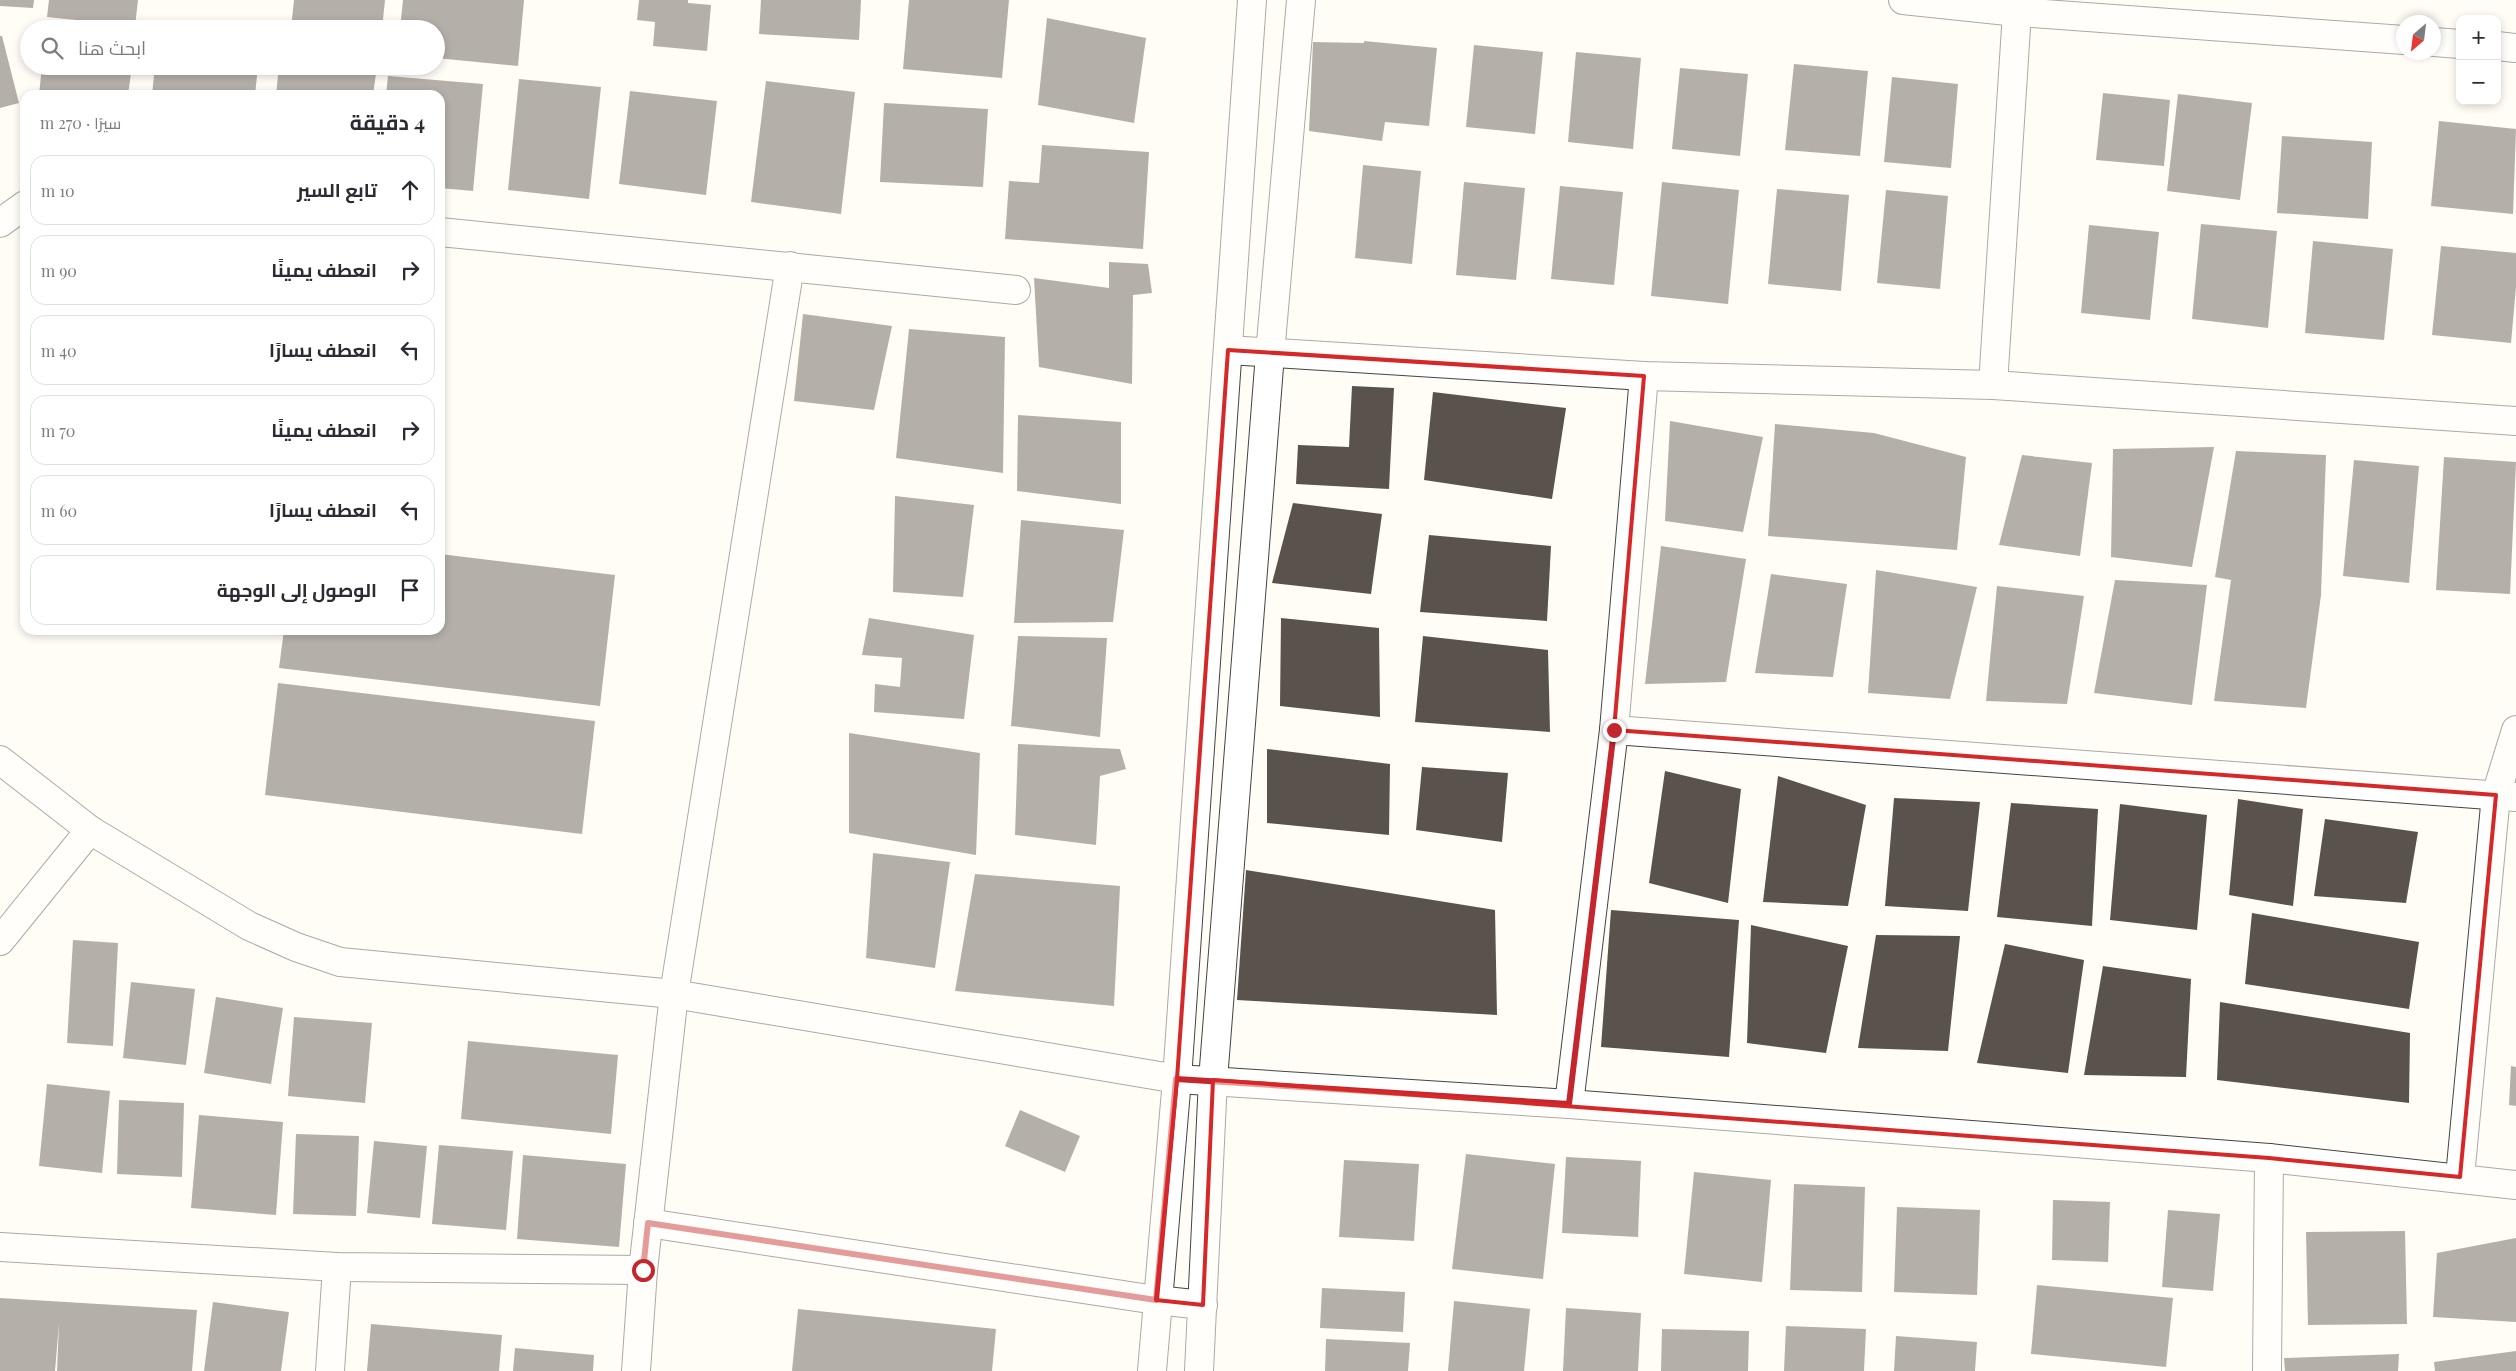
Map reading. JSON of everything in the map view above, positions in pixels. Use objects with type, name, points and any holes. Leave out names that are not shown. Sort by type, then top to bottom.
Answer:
[{"type":"street","points":[[1152,1371],[1156,1300],[1176,1079],[1252,0]]},
{"type":"street","points":[[1199,1371],[1213,1080],[1270,354],[1301,0]]},
{"type":"street","points":[[1903,0],[2017,12],[2396,39]]},
{"type":"street","points":[[1993,385],[2017,12]]},
{"type":"street","points":[[2441,43],[2456,44]]},
{"type":"street","points":[[2501,46],[2516,48]]},
{"type":"street","points":[[0,223],[20,209]]},
{"type":"street","points":[[445,232],[1016,290]]},
{"type":"street","points":[[636,1371],[643,1270],[674,994],[790,266]]},
{"type":"street","points":[[1228,350],[1644,376],[1993,385],[2516,421]]},
{"type":"street","points":[[1569,1104],[1614,730],[1644,376]]},
{"type":"street","points":[[1614,730],[2506,796]]},
{"type":"street","points":[[2460,1177],[2506,796],[2516,730]]},
{"type":"street","points":[[0,760],[90,830],[249,926],[296,947],[340,962],[674,994],[1176,1079],[1569,1104],[2269,1158],[2516,1184]]},
{"type":"street","points":[[0,941],[90,830]]},
{"type":"street","points":[[2267,1371],[2269,1158]]},
{"type":"street","points":[[648,1223],[1156,1300],[1203,1305]]},
{"type":"street","points":[[0,1247],[337,1267],[643,1270]]},
{"type":"street","points":[[330,1371],[337,1267]]},
{"type":"highlighted area","points":[[1228,350],[1644,376],[1614,730],[2496,795],[2460,1177],[2269,1158],[1213,1080],[1203,1305],[1156,1300],[1177,1079]]},
{"type":"building","points":[[0,0],[34,0],[33,8],[0,6]]},
{"type":"building","points":[[49,0],[138,0],[136,20],[76,20],[47,17]]},
{"type":"building","points":[[294,0],[385,0],[383,20],[292,20]]},
{"type":"building","points":[[403,0],[524,0],[518,66],[445,59],[445,20],[401,20]]},
{"type":"building","points":[[639,0],[688,0],[688,3],[711,5],[707,51],[653,46],[655,22],[637,20]]},
{"type":"building","points":[[761,0],[861,0],[859,40],[759,34]]},
{"type":"building","points":[[909,0],[1009,0],[1002,78],[903,69]]},
{"type":"building","points":[[1047,18],[1146,38],[1134,123],[1038,105]]},
{"type":"building","points":[[0,36],[2,36],[19,103],[0,108]]},
{"type":"building","points":[[1364,41],[1437,48],[1429,126],[1385,122],[1382,141],[1309,131],[1313,42],[1364,43]]},
{"type":"building","points":[[1474,45],[1543,52],[1535,134],[1466,127]]},
{"type":"building","points":[[1576,52],[1641,58],[1633,149],[1568,142]]},
{"type":"building","points":[[1794,64],[1868,71],[1860,156],[1785,150]]},
{"type":"building","points":[[1680,68],[1748,74],[1740,156],[1672,149]]},
{"type":"building","points":[[41,75],[131,75],[129,90],[40,90]]},
{"type":"building","points":[[154,75],[257,75],[256,90],[153,90]]},
{"type":"building","points":[[278,75],[376,75],[374,90],[277,90]]},
{"type":"building","points":[[388,76],[483,84],[473,191],[445,188],[445,90],[387,90]]},
{"type":"building","points":[[1892,77],[1958,84],[1951,168],[1884,162]]},
{"type":"building","points":[[519,79],[601,87],[589,199],[508,190]]},
{"type":"building","points":[[766,81],[855,92],[841,214],[751,202]]},
{"type":"building","points":[[630,91],[717,101],[706,195],[619,184]]},
{"type":"building","points":[[2103,93],[2170,100],[2164,166],[2096,160]]},
{"type":"building","points":[[2178,94],[2252,103],[2240,200],[2167,191]]},
{"type":"building","points":[[884,103],[988,109],[983,187],[880,182]]},
{"type":"building","points":[[2439,121],[2516,129],[2513,214],[2431,206]]},
{"type":"building","points":[[2282,136],[2372,142],[2368,219],[2277,213]]},
{"type":"building","points":[[1042,145],[1149,152],[1143,249],[1005,239],[1009,181],[1039,183]]},
{"type":"building","points":[[1363,165],[1421,171],[1412,264],[1355,258]]},
{"type":"building","points":[[1464,182],[1525,188],[1516,280],[1456,275]]},
{"type":"building","points":[[1662,182],[1739,190],[1728,304],[1651,296]]},
{"type":"building","points":[[1560,186],[1623,192],[1614,285],[1551,279]]},
{"type":"building","points":[[1777,189],[1849,195],[1841,291],[1768,284]]},
{"type":"building","points":[[1886,190],[1948,196],[1940,289],[1877,283]]},
{"type":"building","points":[[2201,224],[2277,231],[2268,328],[2192,319]]},
{"type":"building","points":[[2089,225],[2159,232],[2150,320],[2081,313]]},
{"type":"building","points":[[2313,241],[2393,249],[2384,340],[2305,333]]},
{"type":"building","points":[[2441,246],[2516,253],[2516,287],[2511,343],[2432,335]]},
{"type":"building","points":[[1109,262],[1148,264],[1152,293],[1133,295],[1132,384],[1039,367],[1034,278],[1109,288]]},
{"type":"building","points":[[803,314],[892,326],[874,410],[794,401]]},
{"type":"building","points":[[909,329],[1005,337],[1003,473],[896,458]]},
{"type":"building","points":[[1352,386],[1394,388],[1389,489],[1296,484],[1298,445],[1349,447]]},
{"type":"building","points":[[1433,392],[1566,408],[1552,499],[1424,480]]},
{"type":"building","points":[[1018,415],[1121,422],[1121,504],[1017,491]]},
{"type":"building","points":[[1670,421],[1763,437],[1743,532],[1665,521]]},
{"type":"building","points":[[1775,424],[1874,433],[1966,457],[1957,550],[1768,536]]},
{"type":"building","points":[[2214,447],[2192,567],[2111,557],[2113,449]]},
{"type":"building","points":[[2236,451],[2326,455],[2321,595],[2306,708],[2214,701],[2231,580],[2215,577]]},
{"type":"building","points":[[2022,455],[2092,463],[2080,556],[1999,545]]},
{"type":"building","points":[[2444,457],[2516,462],[2510,594],[2436,590]]},
{"type":"building","points":[[2354,460],[2419,466],[2409,583],[2343,576]]},
{"type":"building","points":[[895,496],[974,505],[963,597],[893,592]]},
{"type":"building","points":[[1293,503],[1382,514],[1371,594],[1272,583]]},
{"type":"building","points":[[1021,520],[1124,530],[1113,622],[1014,623]]},
{"type":"building","points":[[1429,535],[1551,546],[1547,621],[1420,612]]},
{"type":"building","points":[[1661,546],[1746,559],[1726,682],[1645,684]]},
{"type":"building","points":[[445,555],[615,575],[600,706],[279,668],[283,635],[445,635]]},
{"type":"building","points":[[1876,570],[1977,587],[1950,699],[1868,693]]},
{"type":"building","points":[[1771,574],[1847,584],[1833,677],[1755,673]]},
{"type":"building","points":[[2115,580],[2207,585],[2192,705],[2094,693]]},
{"type":"building","points":[[1997,586],[2084,596],[2067,704],[1986,701]]},
{"type":"building","points":[[869,618],[974,635],[964,719],[874,712],[875,684],[900,687],[902,658],[862,655]]},
{"type":"building","points":[[1281,618],[1379,628],[1380,717],[1280,706]]},
{"type":"building","points":[[1018,636],[1107,638],[1100,737],[1011,726]]},
{"type":"building","points":[[1423,636],[1548,650],[1550,732],[1415,722]]},
{"type":"building","points":[[278,683],[595,721],[582,834],[265,795]]},
{"type":"building","points":[[849,733],[980,753],[976,855],[849,833]]},
{"type":"building","points":[[1018,744],[1120,749],[1126,769],[1100,776],[1096,845],[1015,835]]},
{"type":"building","points":[[1267,749],[1390,764],[1389,835],[1267,823]]},
{"type":"building","points":[[1422,767],[1508,773],[1502,842],[1416,830]]},
{"type":"building","points":[[1665,771],[1741,789],[1728,903],[1649,883]]},
{"type":"building","points":[[1778,776],[1866,805],[1848,906],[1763,902]]},
{"type":"building","points":[[1894,798],[1980,802],[1968,911],[1885,906]]},
{"type":"building","points":[[2238,799],[2303,809],[2293,906],[2229,895]]},
{"type":"building","points":[[2011,803],[2098,809],[2092,926],[1997,917]]},
{"type":"building","points":[[2120,804],[2207,815],[2197,930],[2110,920]]},
{"type":"building","points":[[2325,819],[2418,832],[2406,903],[2314,896]]},
{"type":"building","points":[[873,853],[950,862],[935,968],[866,958]]},
{"type":"building","points":[[1246,870],[1495,910],[1497,1015],[1237,1000]]},
{"type":"building","points":[[975,874],[1120,886],[1114,1006],[955,991]]},
{"type":"building","points":[[1611,910],[1739,920],[1729,1057],[1601,1047]]},
{"type":"building","points":[[2252,913],[2419,942],[2409,1009],[2245,984]]},
{"type":"building","points":[[1751,925],[1848,946],[1826,1053],[1747,1043]]},
{"type":"building","points":[[1876,935],[1960,936],[1948,1051],[1858,1048]]},
{"type":"building","points":[[73,940],[118,943],[113,1046],[67,1043]]},
{"type":"building","points":[[2005,944],[2084,960],[2068,1073],[1977,1063]]},
{"type":"building","points":[[2103,966],[2191,979],[2186,1077],[2084,1075]]},
{"type":"building","points":[[131,982],[195,989],[186,1065],[123,1058]]},
{"type":"building","points":[[216,997],[283,1008],[271,1084],[204,1073]]},
{"type":"building","points":[[2220,1002],[2410,1033],[2409,1103],[2217,1080]]},
{"type":"building","points":[[294,1017],[372,1023],[365,1103],[288,1096]]},
{"type":"building","points":[[468,1041],[618,1055],[611,1134],[461,1119]]},
{"type":"building","points":[[2511,1066],[2516,1067],[2516,1106],[2509,1105]]},
{"type":"building","points":[[47,1084],[110,1091],[102,1173],[39,1166]]},
{"type":"building","points":[[119,1100],[184,1103],[182,1177],[117,1174]]},
{"type":"building","points":[[1020,1110],[1080,1136],[1065,1172],[1005,1146]]},
{"type":"building","points":[[199,1115],[283,1122],[276,1215],[191,1208]]},
{"type":"building","points":[[296,1134],[359,1136],[356,1216],[293,1214]]},
{"type":"building","points":[[374,1141],[427,1146],[420,1218],[367,1213]]},
{"type":"building","points":[[439,1145],[513,1151],[506,1230],[432,1224]]},
{"type":"building","points":[[1466,1154],[1555,1164],[1543,1279],[1452,1269]]},
{"type":"building","points":[[523,1155],[626,1164],[619,1247],[517,1239]]},
{"type":"building","points":[[1566,1157],[1641,1161],[1638,1237],[1562,1233]]},
{"type":"building","points":[[1344,1160],[1419,1164],[1414,1241],[1339,1237]]},
{"type":"building","points":[[1694,1172],[1771,1180],[1762,1282],[1684,1274]]},
{"type":"building","points":[[1794,1184],[1865,1187],[1862,1292],[1790,1290]]},
{"type":"building","points":[[2053,1200],[2110,1202],[2108,1262],[2052,1260]]},
{"type":"building","points":[[1897,1207],[1980,1210],[1977,1295],[1894,1292]]},
{"type":"building","points":[[2168,1210],[2220,1214],[2213,1291],[2162,1287]]},
{"type":"building","points":[[2405,1231],[2407,1324],[2308,1325],[2306,1232]]},
{"type":"building","points":[[2516,1238],[2516,1322],[2433,1317],[2437,1253]]},
{"type":"building","points":[[2037,1285],[2173,1298],[2166,1367],[2031,1354]]},
{"type":"building","points":[[1322,1288],[1405,1292],[1403,1332],[1320,1328]]},
{"type":"building","points":[[0,1298],[197,1310],[192,1371],[57,1371],[59,1323],[55,1371],[0,1371]]},
{"type":"building","points":[[1454,1301],[1530,1309],[1524,1371],[1448,1371]]},
{"type":"building","points":[[213,1302],[289,1312],[281,1371],[204,1371]]},
{"type":"building","points":[[1566,1308],[1641,1313],[1638,1371],[1563,1371]]},
{"type":"building","points":[[798,1309],[996,1329],[992,1371],[792,1371]]},
{"type":"building","points":[[371,1324],[502,1335],[499,1371],[367,1371]]},
{"type":"building","points":[[1786,1326],[1866,1329],[1864,1371],[1784,1371]]},
{"type":"building","points":[[1662,1329],[1749,1331],[1748,1371],[1661,1371]]},
{"type":"building","points":[[1896,1336],[1977,1342],[1975,1371],[1894,1371]]},
{"type":"building","points":[[1326,1339],[1410,1343],[1408,1371],[1325,1371]]},
{"type":"building","points":[[515,1348],[594,1355],[593,1371],[513,1371]]},
{"type":"building","points":[[2516,1351],[2516,1371],[2435,1371],[2434,1362]]},
{"type":"building","points":[[2399,1354],[2398,1371],[2285,1371],[2284,1358]]},
{"type":"route","points":[[643,1270],[648,1223],[1156,1300],[1176,1079],[1569,1104],[1614,730]]}]
